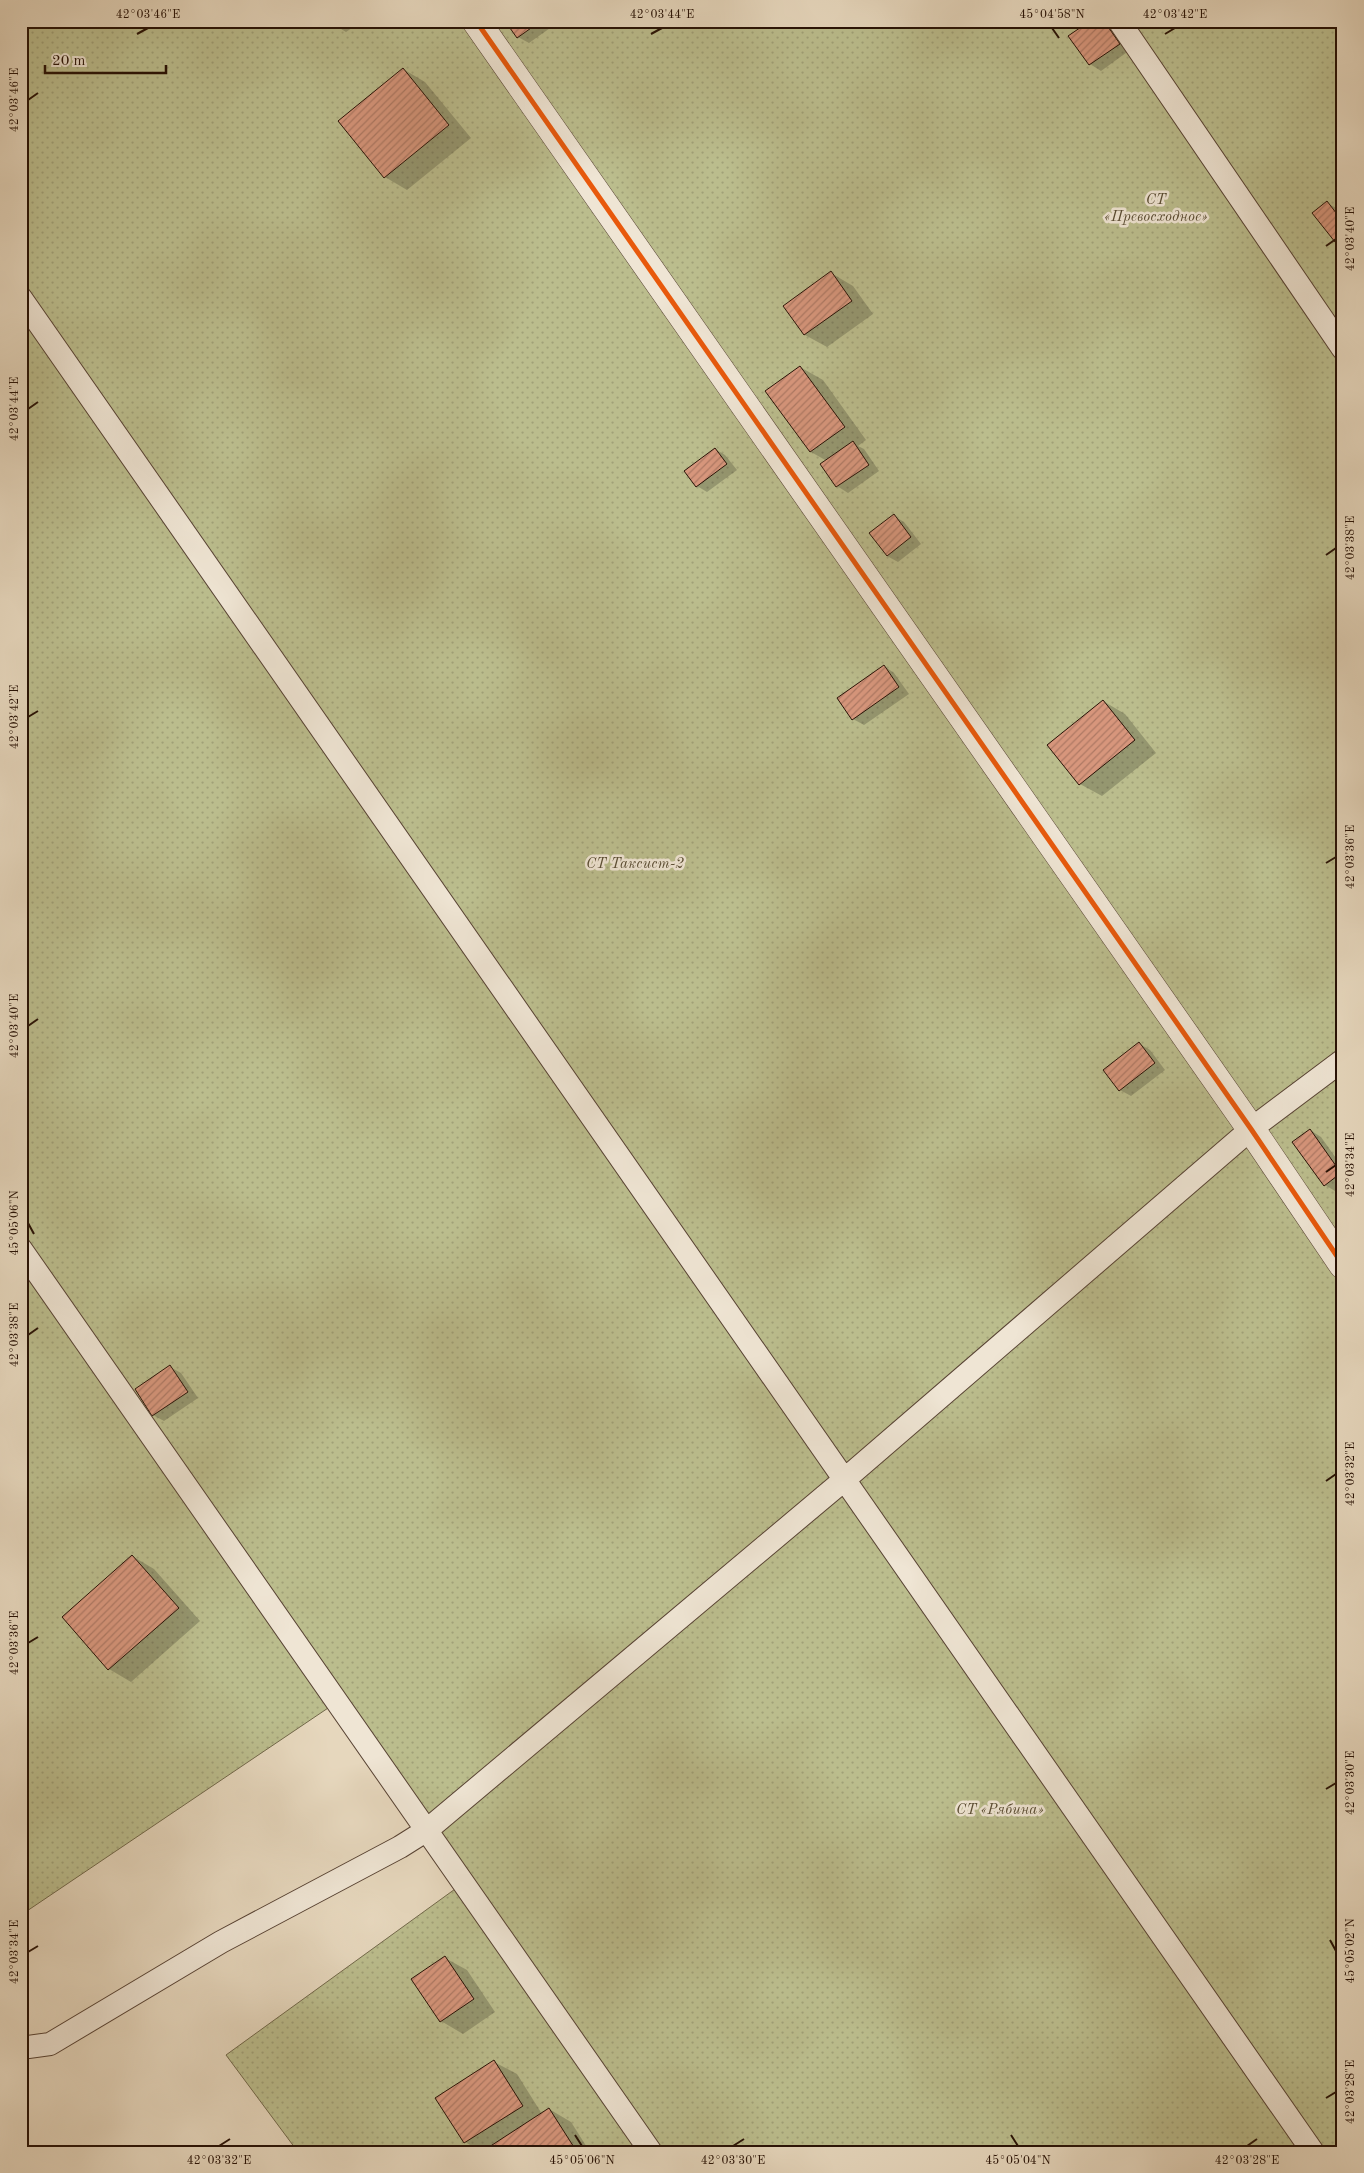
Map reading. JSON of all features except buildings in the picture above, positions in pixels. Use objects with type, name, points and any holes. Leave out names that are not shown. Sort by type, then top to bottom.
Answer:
[{"type":"street","points":[[476,21],[1251,1129],[1343,1265]]},
{"type":"lane","points":[[1119,21],[1343,348]]},
{"type":"lane","points":[[21,298],[1313,2152]]},
{"type":"lane","points":[[21,2048],[50,2044],[221,1942],[400,1847],[427,1830],[844,1480],[1251,1129],[1343,1060]]},
{"type":"lane","points":[[21,1249],[651,2152]]},
{"type":"green space","name":"СТ Таксист-2","points":[[21,21],[1343,21],[1343,2152],[298,2152],[226,2055],[462,1884],[337,1702],[21,1915]]},
{"type":"cycle path","points":[[476,21],[1251,1129],[1343,1265]]},
{"type":"park label","name":"СТ «Превосходное»","points":[[1156,208]]},
{"type":"park label","name":"СТ «Рябина»","points":[[1000,1809]]}]
